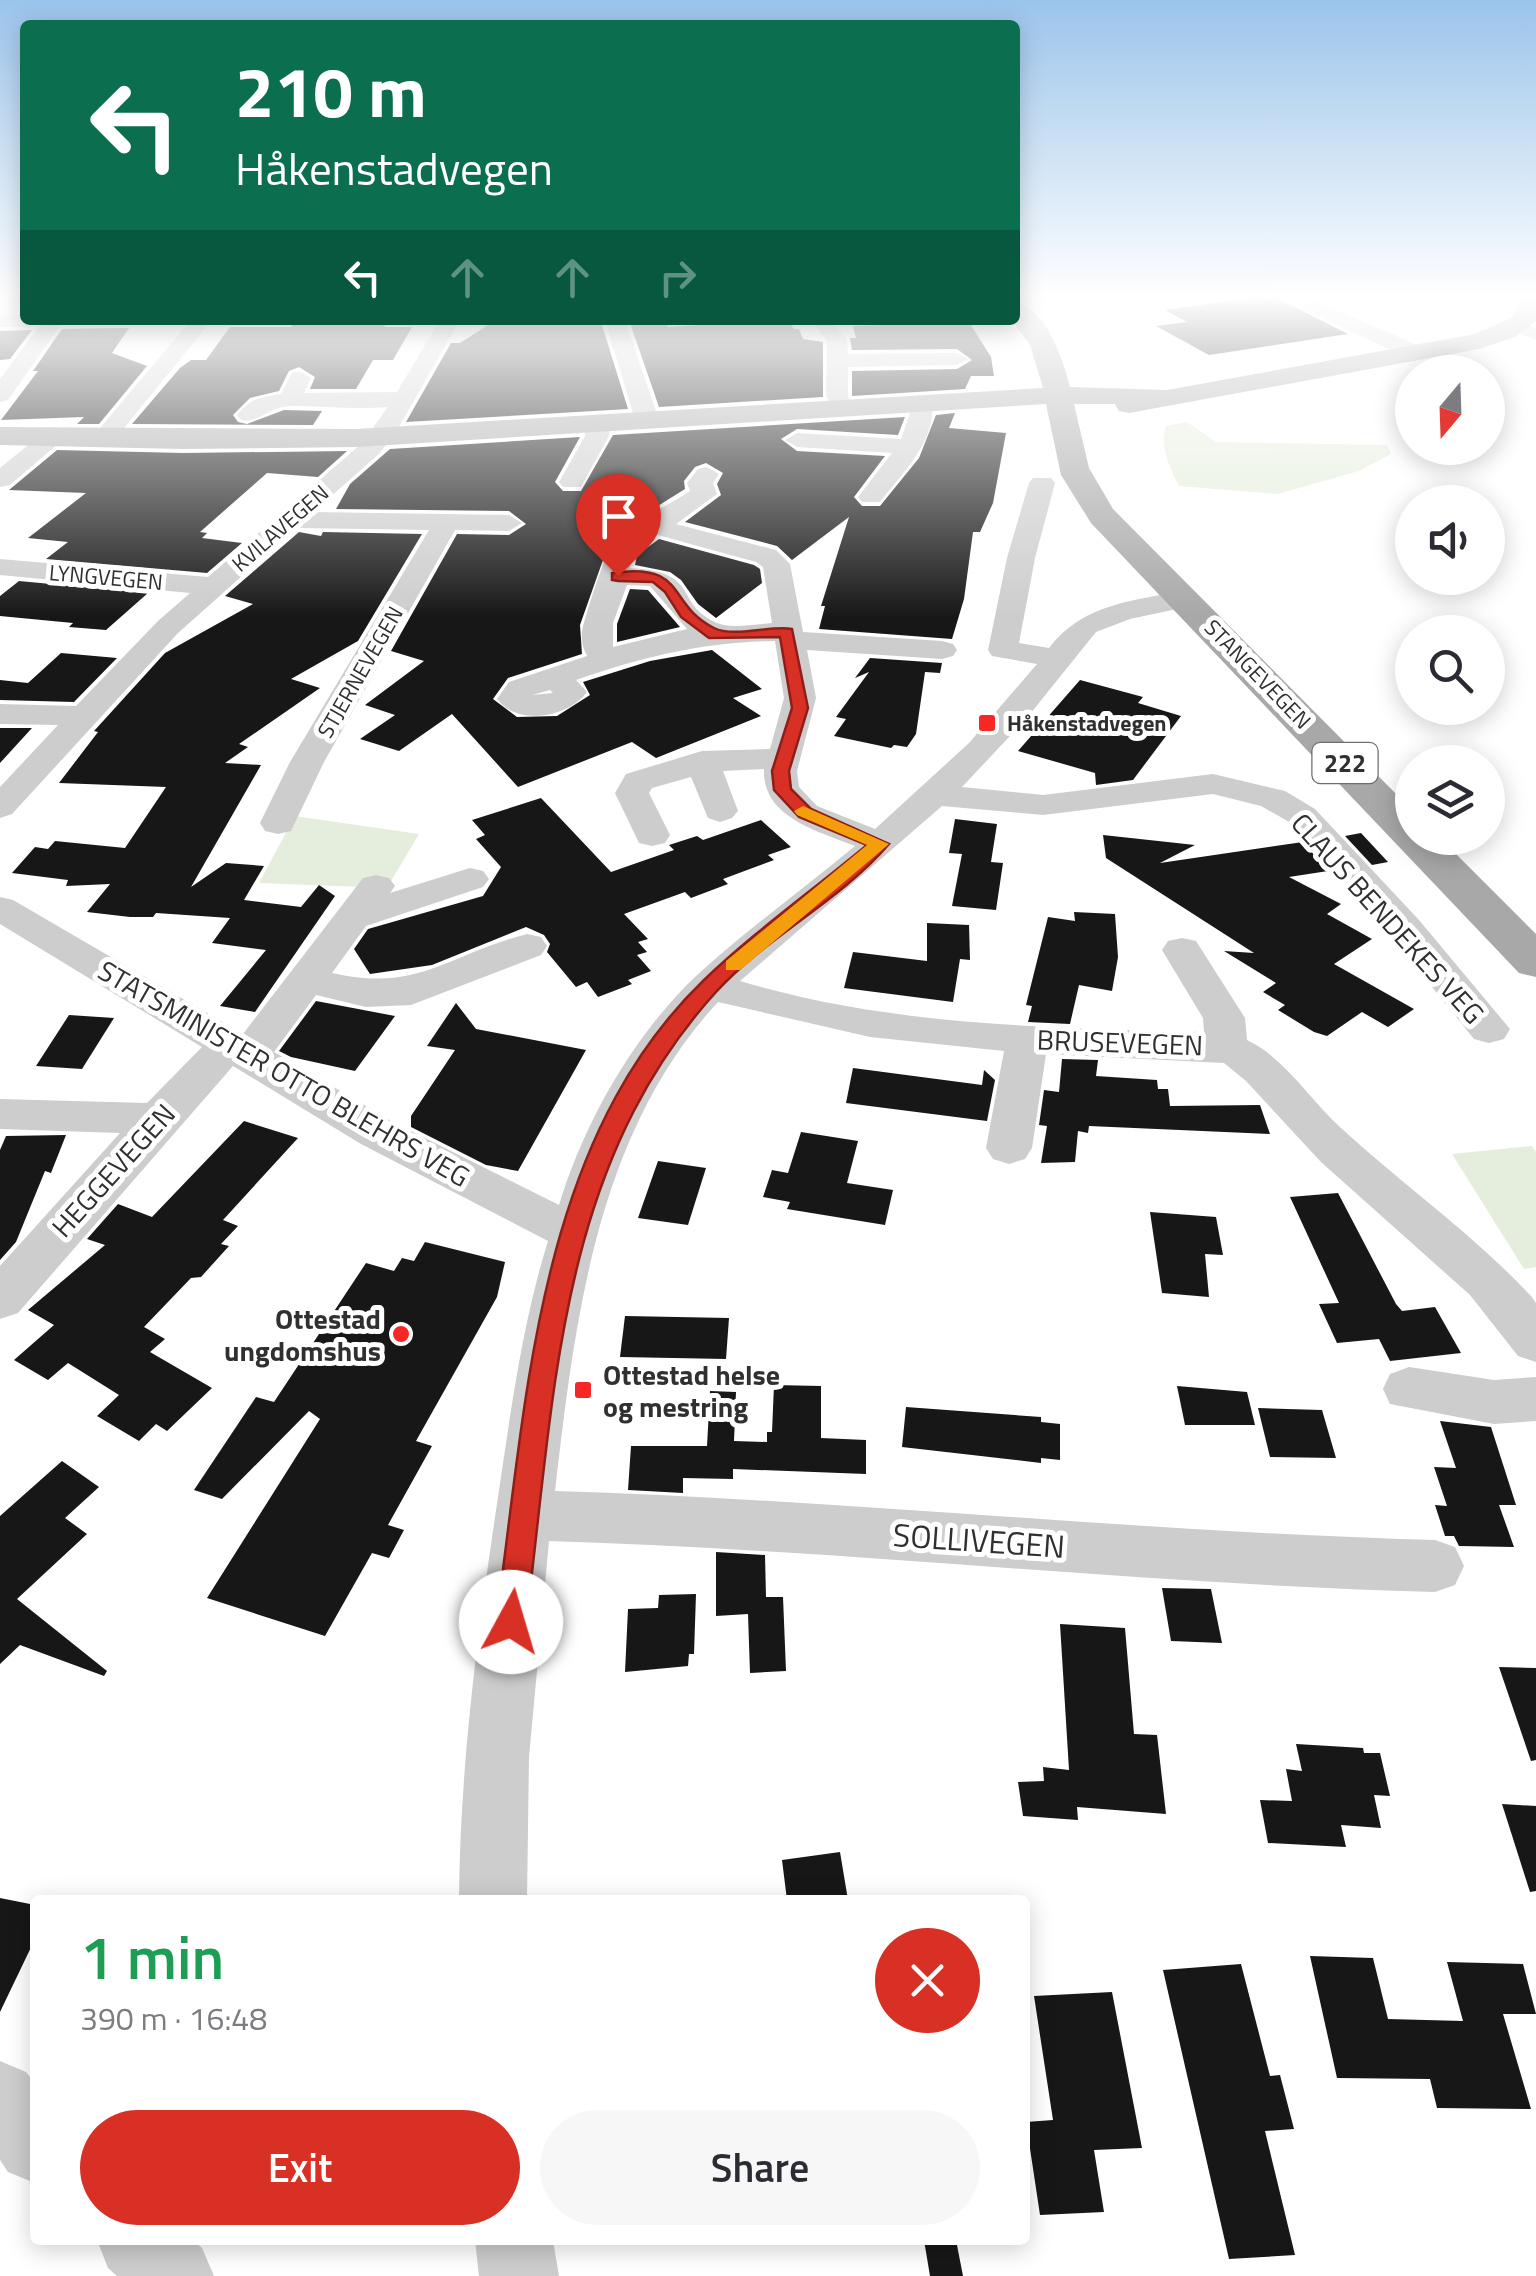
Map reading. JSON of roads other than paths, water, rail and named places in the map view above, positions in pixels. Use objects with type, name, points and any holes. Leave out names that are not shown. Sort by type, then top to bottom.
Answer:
[{"type":"main road","points":[[0,436],[380,437],[878,404]]},
{"type":"main road","name":"STANGEVEGEN","points":[[1075,404],[1108,503],[1146,557],[1395,816]]},
{"type":"main road","name":"STANGEVEGEN","points":[[1432,855],[1536,962]]},
{"type":"street","points":[[104,439],[133,404]]},
{"type":"street","points":[[249,414],[259,404]]},
{"type":"street","name":"KVILAVEGEN","points":[[0,807],[168,627],[380,437],[393,404]]},
{"type":"street","points":[[642,404],[647,420]]},
{"type":"street","points":[[871,498],[907,447],[923,414],[921,404]]},
{"type":"street","points":[[572,482],[597,436],[598,423]]},
{"type":"street","points":[[1,480],[50,438]]},
{"type":"street","points":[[798,440],[907,447]]},
{"type":"street","points":[[606,662],[594,640],[597,623],[618,576],[616,558],[624,547],[704,494],[700,482],[707,474]]},
{"type":"street","points":[[1042,484],[1021,558],[1003,650],[1060,659]]},
{"type":"street","points":[[286,520],[508,524]]},
{"type":"street","name":"STJERNEVEGEN","points":[[278,822],[308,762],[446,524]]},
{"type":"street","points":[[654,526],[766,556],[776,564],[800,708],[780,782],[792,804],[818,820],[880,844]]},
{"type":"street","points":[[657,578],[709,539]]},
{"type":"street","name":"LYNGVEGEN","points":[[0,568],[212,586]]},
{"type":"street","points":[[618,576],[657,578],[671,589],[686,614],[714,635]]},
{"type":"street","points":[[493,1895],[496,1766],[549,1330],[571,1232],[598,1156],[633,1086],[710,986],[934,794],[995,735],[1060,659],[1077,633],[1095,622],[1186,598]]},
{"type":"street","points":[[555,678],[698,636],[788,636],[942,650]]},
{"type":"street","points":[[0,714],[85,716]]},
{"type":"street","points":[[652,835],[632,794],[633,785],[702,761],[785,759]]},
{"type":"street","points":[[702,761],[720,811]]},
{"type":"street","name":"CLAUS BENDEKES VEG","points":[[934,794],[1044,805],[1213,784],[1273,798],[1302,816],[1405,928],[1489,1029]]},
{"type":"street","name":"HEGGEVEGEN","points":[[0,1300],[158,1119],[239,1050],[306,980],[365,902],[470,879]]},
{"type":"street","name":"STATSMINISTER OTTO BLEHRS VEG","points":[[0,908],[377,1133],[571,1232]]},
{"type":"street","points":[[306,980],[366,994],[412,992],[527,946]]},
{"type":"street","points":[[1182,950],[1224,1018],[1226,1047]]},
{"type":"street","name":"BRUSEVEGEN","points":[[710,986],[830,1017],[1027,1039],[1226,1047],[1244,1054],[1306,1122],[1465,1262],[1536,1341]]},
{"type":"street","points":[[1009,1148],[1027,1039]]},
{"type":"street","points":[[0,1114],[158,1119]]},
{"type":"street","points":[[1409,1389],[1494,1402],[1536,1399]]},
{"type":"street","name":"SOLLIVEGEN","points":[[524,1515],[720,1521],[1292,1562],[1435,1566]]},
{"type":"street","points":[[0,2098],[30,2137]]},
{"type":"street","points":[[141,2245],[174,2276]]},
{"type":"street","points":[[515,2245],[519,2276]]},
{"type":"place","name":"Håkenstadvegen","points":[[987,723]]},
{"type":"place","name":"Ottestad ungdomshus","points":[[401,1334]]},
{"type":"place","name":"Ottestad helse og mestring","points":[[583,1390]]}]
